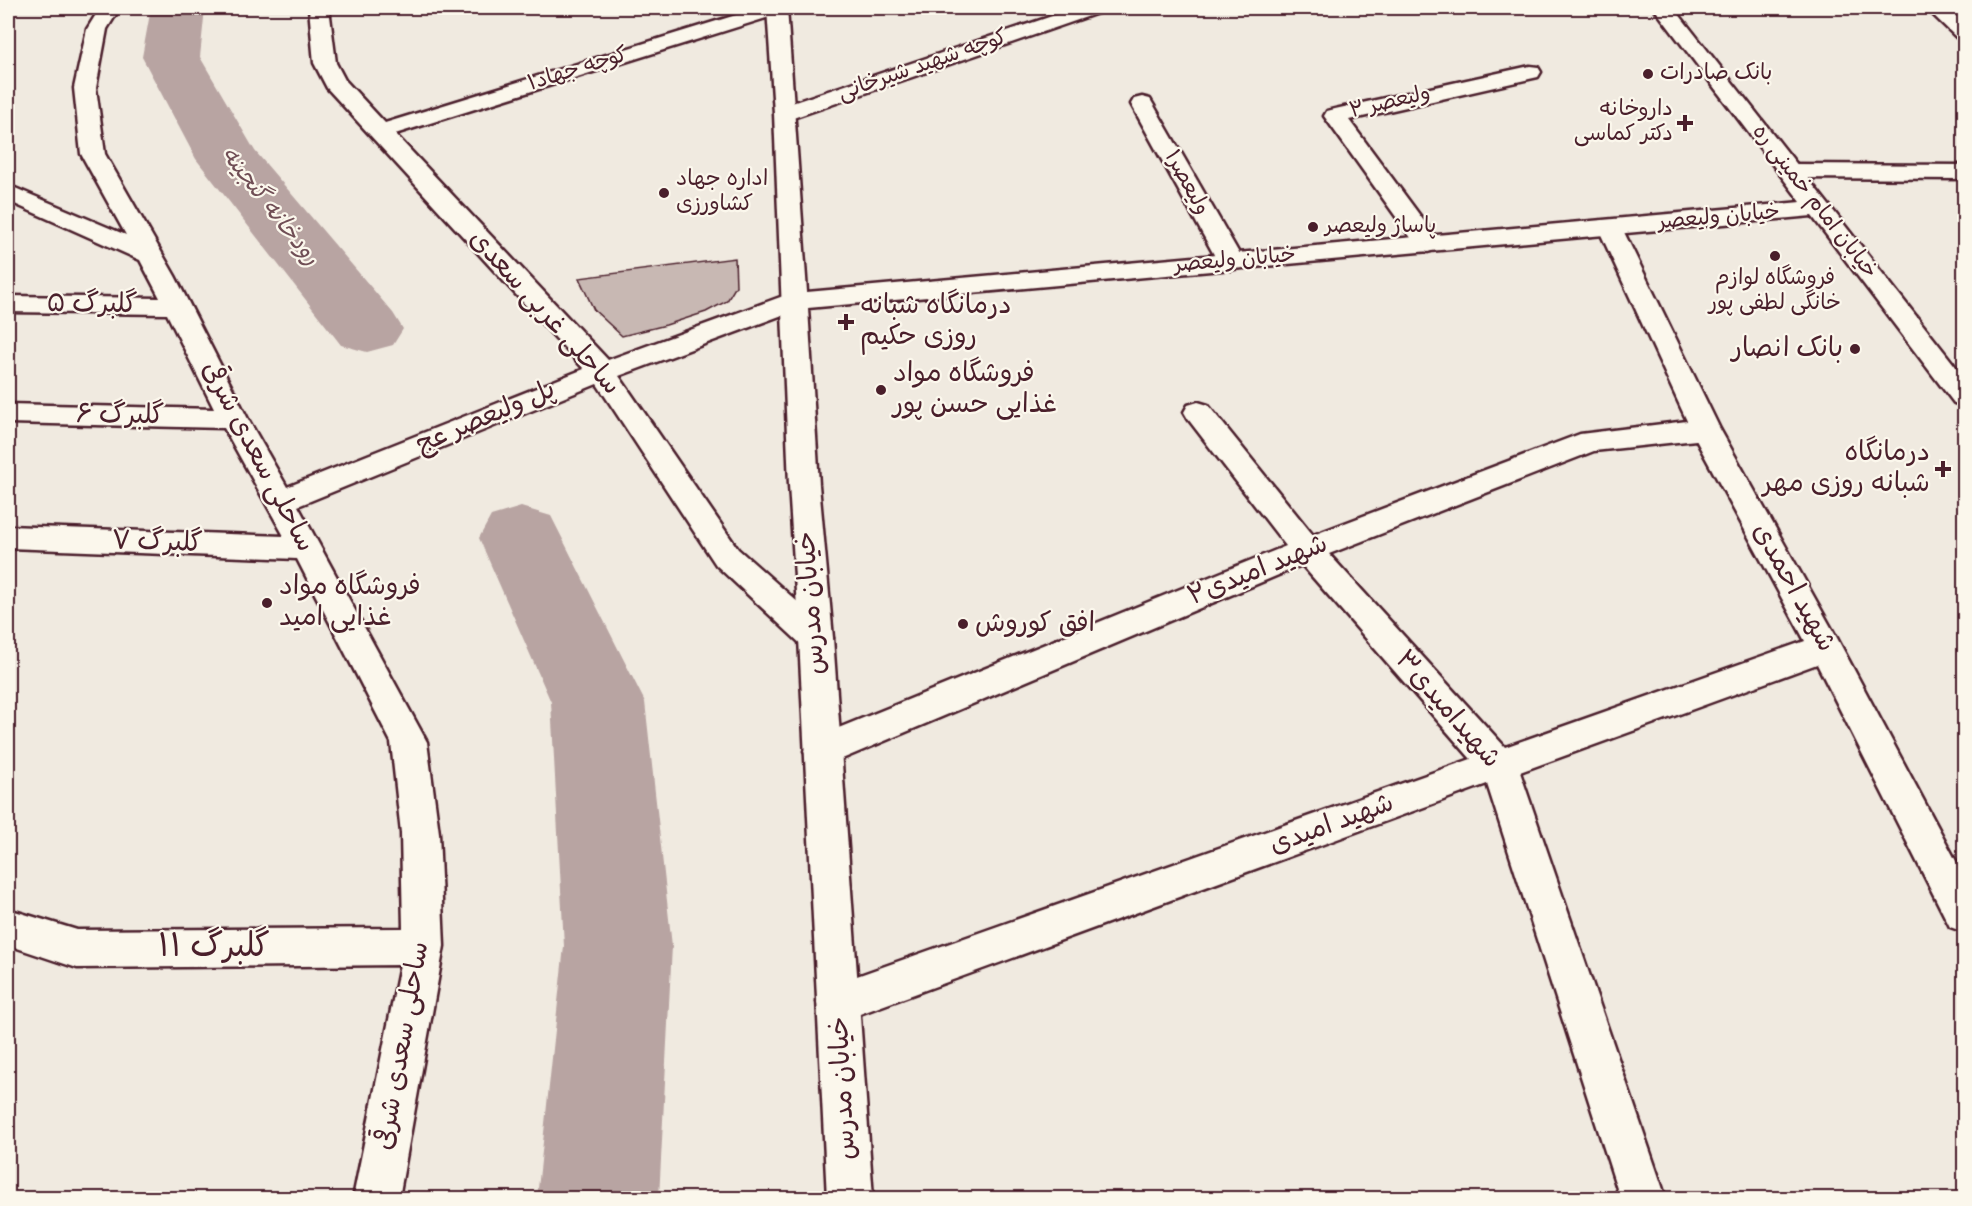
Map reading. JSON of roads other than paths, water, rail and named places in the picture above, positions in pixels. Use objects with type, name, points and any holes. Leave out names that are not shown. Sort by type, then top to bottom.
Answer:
[{"type":"street","name":"ساحلی سعدی شرقی","points":[[110,8],[97,29],[85,88],[93,154],[177,306],[233,419],[307,548],[410,742],[420,833],[424,946],[376,1198]]},
{"type":"street","name":"ساحلی غربی سعدی","points":[[319,8],[325,63],[335,83],[602,371],[727,557],[816,638]]},
{"type":"street","name":"کوچه جهاد۱","points":[[379,132],[777,8]]},
{"type":"street","name":"خیابان مدرس","points":[[777,8],[785,113],[804,485],[816,638],[850,1198]]},
{"type":"street","name":"کوچه شهید شیرخانی","points":[[785,113],[1094,8]]},
{"type":"street","name":"خیابان امام خمینی ره","points":[[1669,8],[1790,171],[1965,396]]},
{"type":"street","points":[[1936,8],[1965,34]]},
{"type":"street","name":"ولیعصر ۲","points":[[1428,244],[1335,116],[1530,72]]},
{"type":"street","name":"ولیعصر۱","points":[[1142,104],[1231,262]]},
{"type":"street","points":[[1790,171],[1965,172]]},
{"type":"street","points":[[8,192],[150,255]]},
{"type":"street","name":"خیابان ولیعصر","points":[[795,301],[1819,208]]},
{"type":"street","name":"شهید احمدی","points":[[1610,228],[1705,429],[1825,647],[1965,914]]},
{"type":"street","name":"پل ولیعصر عج","points":[[280,501],[376,464],[553,390],[795,301]]},
{"type":"street","name":"گلبرگ ۵","points":[[8,304],[177,306]]},
{"type":"street","name":"شهیدامیدی۳","points":[[1198,412],[1306,550],[1499,765],[1643,1198]]},
{"type":"street","name":"گلبرگ ۶","points":[[8,414],[233,419]]},
{"type":"street","name":"شهید امیدی۲","points":[[822,751],[1306,550],[1590,441],[1705,429]]},
{"type":"street","name":"گلبرگ ۷","points":[[8,537],[307,548]]},
{"type":"street","name":"شهید امیدی","points":[[838,1002],[1825,647]]},
{"type":"street","name":"گلبرگ ۱۱","points":[[8,927],[77,948],[424,946]]},
{"type":"waterway","name":"رودخانه گنجینه","points":[[178,8],[171,57],[228,159],[367,329]]},
{"type":"waterway","points":[[521,538],[598,702],[618,946],[598,1198]]},
{"type":"place","name":"بانک صادرات","points":[[1648,74]]},
{"type":"place","name":"داروخانه دکتر کماسی","points":[[1685,123]]},
{"type":"place","name":"اداره جهاد کشاورزی","points":[[664,193]]},
{"type":"place","name":"پاساژ ولیعصر","points":[[1313,227]]},
{"type":"place","name":"فروشگاه لوازم خانگی لطفی پور","points":[[1775,256]]},
{"type":"place","name":"درمانگاه شبانه روزی حکیم","points":[[846,322]]},
{"type":"place","name":"بانک انصار","points":[[1855,349]]},
{"type":"place","name":"فروشگاه مواد غذایی حسن پور","points":[[881,390]]},
{"type":"place","name":"درمانگاه شبانه روزی مهر","points":[[1943,469]]},
{"type":"place","name":"فروشگاه مواد غذایی امید","points":[[267,603]]},
{"type":"place","name":"افق کوروش","points":[[963,624]]}]
